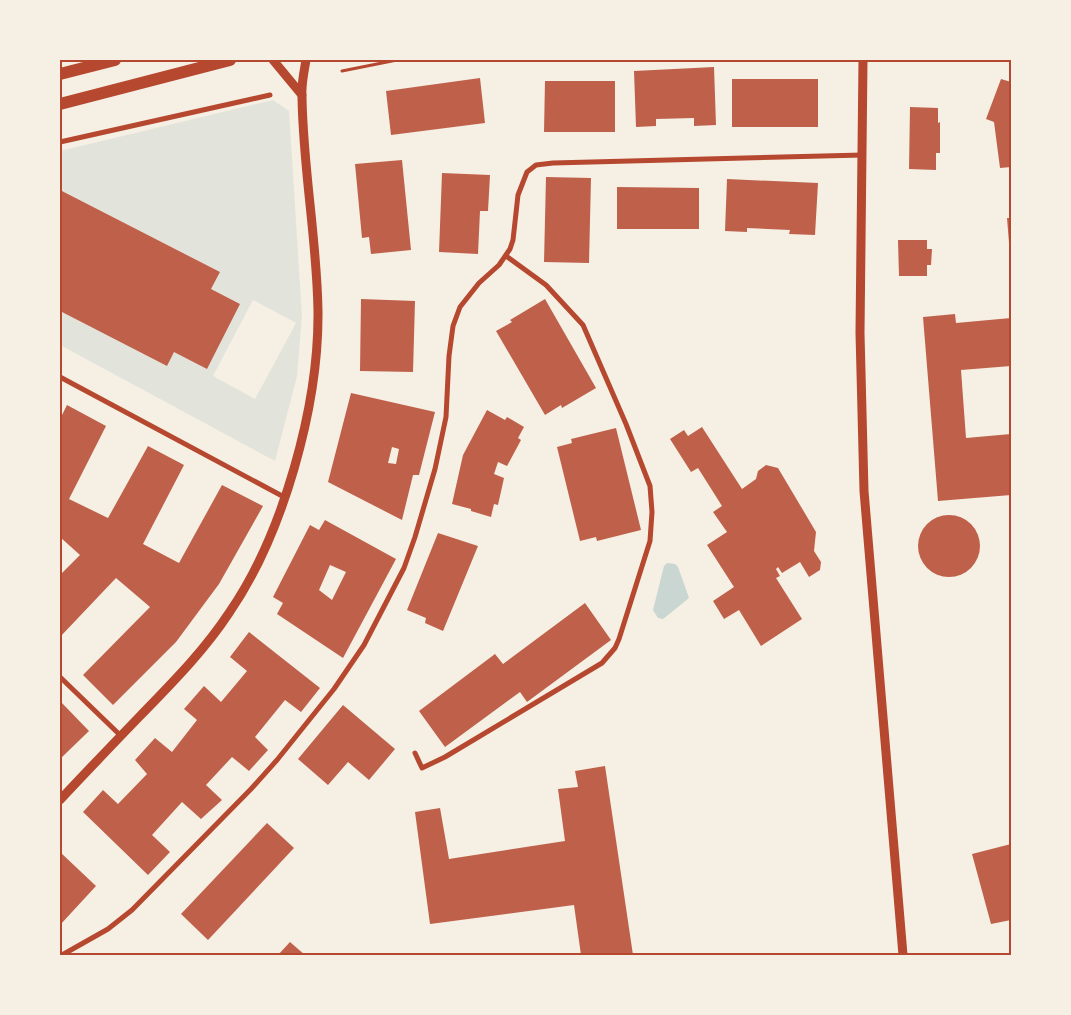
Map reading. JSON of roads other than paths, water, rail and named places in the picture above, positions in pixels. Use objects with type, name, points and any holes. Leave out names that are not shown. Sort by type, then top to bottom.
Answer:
[{"type":"main road","points":[[60,74],[115,60]]},
{"type":"main road","points":[[60,104],[230,60]]},
{"type":"street","points":[[273,60],[302,95]]},
{"type":"street","points":[[60,800],[190,662],[229,614],[258,564],[293,472],[304,427],[314,372],[318,336],[316,267],[302,95],[306,60]]},
{"type":"street","points":[[863,60],[860,341],[864,491],[903,955]]},
{"type":"street","points":[[60,142],[270,95]]},
{"type":"street","points":[[62,955],[108,929],[132,910],[251,789],[334,689],[364,645],[404,568],[435,469],[446,417],[449,356],[453,326],[460,306],[479,283],[506,256],[513,240],[520,186],[527,172],[536,165],[588,161],[863,156]]},
{"type":"street","points":[[415,753],[422,768],[445,757],[602,663],[615,648],[623,630],[650,541],[652,512],[650,486],[626,424],[583,326],[546,285],[506,256]]},
{"type":"street","points":[[60,377],[284,497]]},
{"type":"street","points":[[60,677],[120,736]]}]
